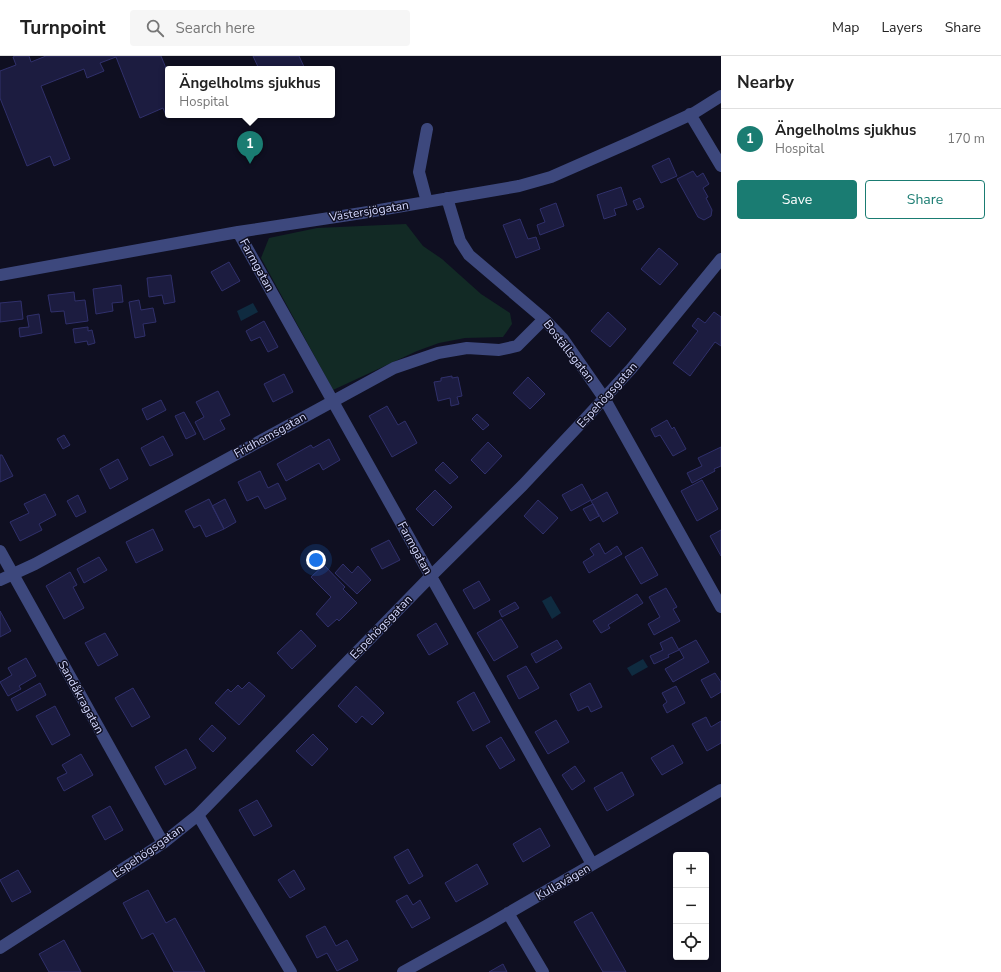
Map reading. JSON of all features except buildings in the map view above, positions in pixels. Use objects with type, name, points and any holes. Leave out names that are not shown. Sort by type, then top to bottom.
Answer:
[{"type":"street","name":"Västersjögatan","points":[[0,275],[238,232],[518,186],[551,177],[633,141],[690,114],[721,96]]},
{"type":"street","points":[[690,114],[721,166]]},
{"type":"street","points":[[427,129],[419,172],[427,202]]},
{"type":"street","name":"Boställsgatan","points":[[447,198],[460,241],[469,255],[544,319],[563,339],[604,398],[721,607]]},
{"type":"street","name":"Farmgatan","points":[[238,232],[592,864]]},
{"type":"street","name":"Espehögsgatan","points":[[0,948],[163,843],[198,815],[431,576],[523,485],[631,369],[721,259]]},
{"type":"street","name":"Fridhemsgatan","points":[[0,580],[12,575],[394,368],[438,353],[467,348],[499,350],[517,346],[544,319]]},
{"type":"street","name":"Sandåkragatan","points":[[0,551],[12,575],[163,843]]},
{"type":"street","name":"Kullavägen","points":[[403,972],[508,914],[721,790]]},
{"type":"street","points":[[198,815],[291,972]]},
{"type":"street","points":[[508,914],[543,972]]},
{"type":"green space","points":[[406,224],[423,246],[442,259],[481,294],[510,313],[512,324],[503,337],[465,338],[439,343],[417,351],[333,390],[261,258],[269,238],[317,228]]},
{"type":"water","points":[[253,303],[258,312],[241,321],[237,311]]},
{"type":"water","points":[[551,596],[561,613],[552,619],[542,601]]},
{"type":"water","points":[[643,659],[648,667],[632,676],[627,668]]},
{"type":"place","name":"Ängelholms sjukhus","points":[[250,164]]}]
